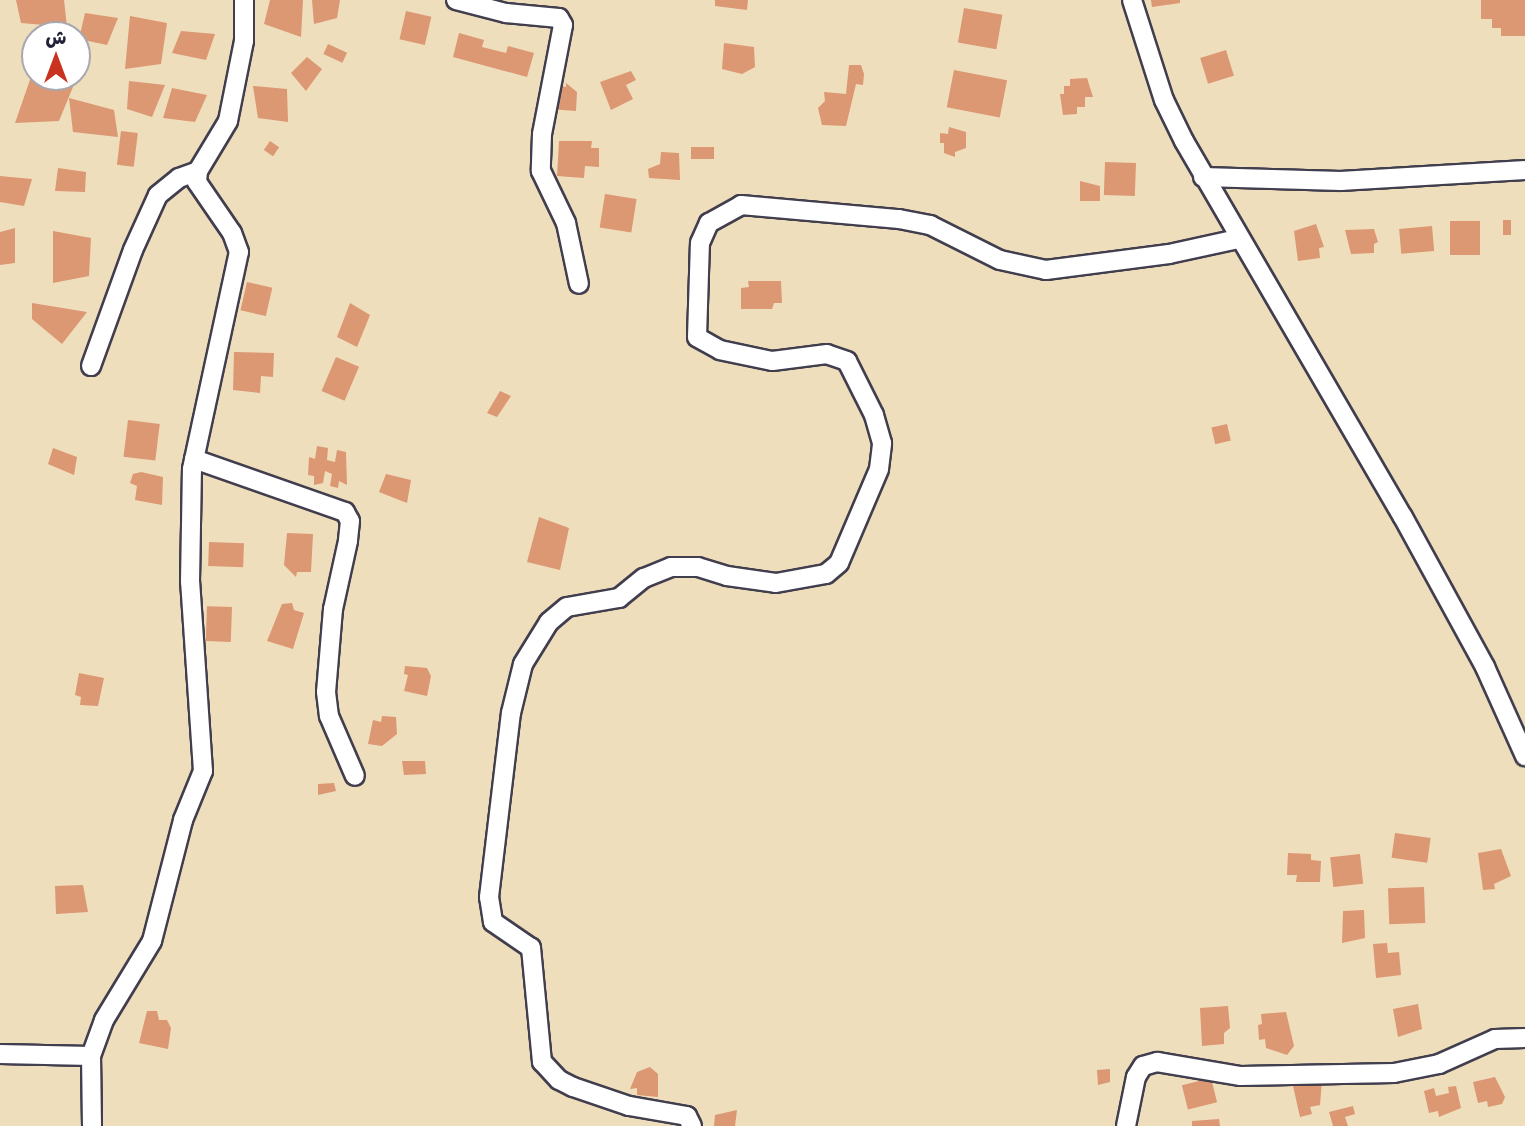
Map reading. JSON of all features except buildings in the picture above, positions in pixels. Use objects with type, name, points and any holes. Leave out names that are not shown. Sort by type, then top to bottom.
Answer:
[{"type":"street","points":[[92,1126],[90,1056],[104,1020],[152,941],[183,820],[203,771],[190,582],[194,458],[239,252],[232,233],[197,182],[198,171],[228,121],[244,41],[244,0]]},
{"type":"street","points":[[456,0],[506,13],[559,18],[563,25],[542,134],[541,171],[566,223],[579,284]]},
{"type":"street","points":[[1132,0],[1164,100],[1203,177],[1403,517],[1485,667],[1525,756]]},
{"type":"street","points":[[1203,177],[1341,181],[1525,170]]},
{"type":"street","points":[[91,366],[158,195],[179,178],[198,171]]},
{"type":"street","points":[[692,1126],[687,1115],[642,1110],[573,1087],[542,1062],[531,948],[493,922],[488,897],[512,713],[523,664],[549,622],[567,607],[619,598],[644,578],[671,567],[698,567],[727,576],[776,583],[826,574],[839,563],[879,469],[882,443],[874,415],[847,361],[827,354],[772,361],[720,350],[697,337],[700,243],[709,223],[741,205],[899,219],[930,225],[1000,260],[1046,270],[1169,254],[1238,239]]},
{"type":"street","points":[[194,458],[345,512],[349,521],[348,541],[333,609],[326,692],[328,716],[355,776]]},
{"type":"street","points":[[1126,1126],[1136,1077],[1143,1066],[1157,1062],[1241,1076],[1394,1073],[1439,1064],[1495,1039],[1525,1038]]},
{"type":"street","points":[[0,1054],[29,1051],[90,1056]]}]
